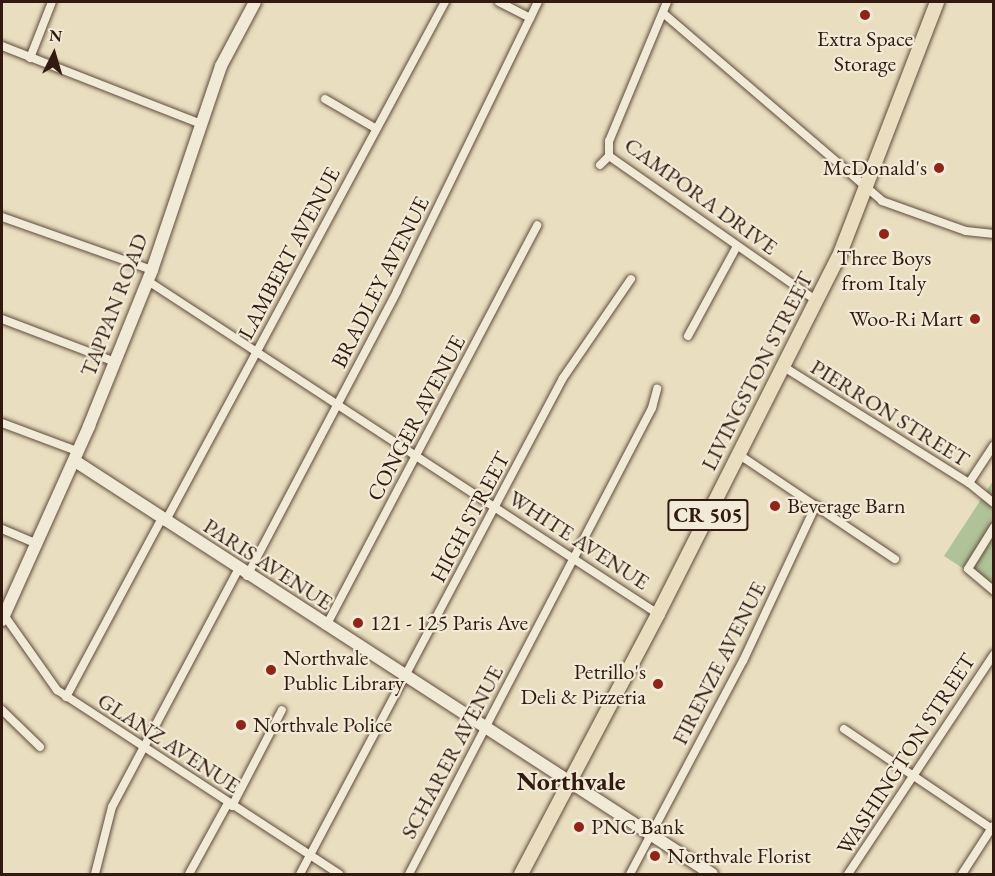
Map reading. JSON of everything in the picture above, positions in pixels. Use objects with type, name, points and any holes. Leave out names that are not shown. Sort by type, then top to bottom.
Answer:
[{"type":"main road","name":"LIVINGSTON STREET","points":[[521,874],[658,614],[817,301],[867,191],[937,2]]},
{"type":"street","points":[[30,58],[52,2]]},
{"type":"street","name":"TAPPAN ROAD","points":[[3,618],[77,457],[150,275],[227,52],[255,2]]},
{"type":"street","name":"LAMBERT AVENUE","points":[[66,697],[257,352],[375,128],[445,2]]},
{"type":"street","points":[[499,2],[530,18]]},
{"type":"street","name":"BRADLEY AVENUE","points":[[95,874],[112,807],[336,404],[458,170],[538,2]]},
{"type":"street","name":"CAMPORA DRIVE","points":[[667,2],[609,141],[609,156],[817,301]]},
{"type":"street","points":[[663,13],[867,191],[882,201],[966,231],[993,234]]},
{"type":"street","points":[[2,46],[201,124]]},
{"type":"street","points":[[325,99],[375,128]]},
{"type":"street","points":[[600,165],[609,156]]},
{"type":"street","name":"WHITE AVENUE","points":[[2,217],[150,275],[257,352],[575,557],[658,614]]},
{"type":"street","name":"CONGER AVENUE","points":[[326,627],[418,456],[537,225]]},
{"type":"street","points":[[688,336],[737,246]]},
{"type":"street","name":"HIGH STREET","points":[[300,874],[563,378],[631,279]]},
{"type":"street","points":[[2,319],[115,362]]},
{"type":"street","name":"PIERRON STREET","points":[[784,367],[969,483],[993,445]]},
{"type":"street","name":"SCHARER AVENUE","points":[[409,874],[652,408],[657,389]]},
{"type":"street","name":"PARIS AVENUE","points":[[2,423],[77,457],[163,521],[712,874]]},
{"type":"street","points":[[738,454],[895,559]]},
{"type":"street","points":[[969,483],[993,503]]},
{"type":"street","name":"FIRENZE AVENUE","points":[[630,874],[743,661],[816,505]]},
{"type":"street","points":[[993,527],[968,569],[993,591]]},
{"type":"street","points":[[2,529],[38,544]]},
{"type":"street","name":"GLANZ AVENUE","points":[[3,618],[57,690],[66,697],[339,874]]},
{"type":"street","name":"WASHINGTON STREET","points":[[848,874],[993,654]]},
{"type":"street","points":[[2,710],[40,747]]},
{"type":"street","points":[[189,874],[282,710]]},
{"type":"street","points":[[844,729],[993,828],[962,874]]},
{"type":"green space","points":[[993,481],[993,588],[944,556]]},
{"type":"place","name":"Extra Space Storage","points":[[865,15]]},
{"type":"place","name":"McDonald's","points":[[939,168]]},
{"type":"place","name":"Three Boys from Italy","points":[[884,234]]},
{"type":"place","name":"Woo-Ri Mart","points":[[975,319]]},
{"type":"place","name":"Beverage Barn","points":[[775,506]]},
{"type":"place","name":"121 - 125 Paris Ave","points":[[358,623]]},
{"type":"place","name":"Northvale Public Library","points":[[271,670]]},
{"type":"place","name":"Petrillo's Deli & Pizzeria","points":[[658,684]]},
{"type":"place","name":"Northvale Police","points":[[241,725]]},
{"type":"place","name":"PNC Bank","points":[[579,827]]},
{"type":"place","name":"Northvale Florist","points":[[655,856]]},
{"type":"district","name":"Northvale","points":[[571,782]]}]
